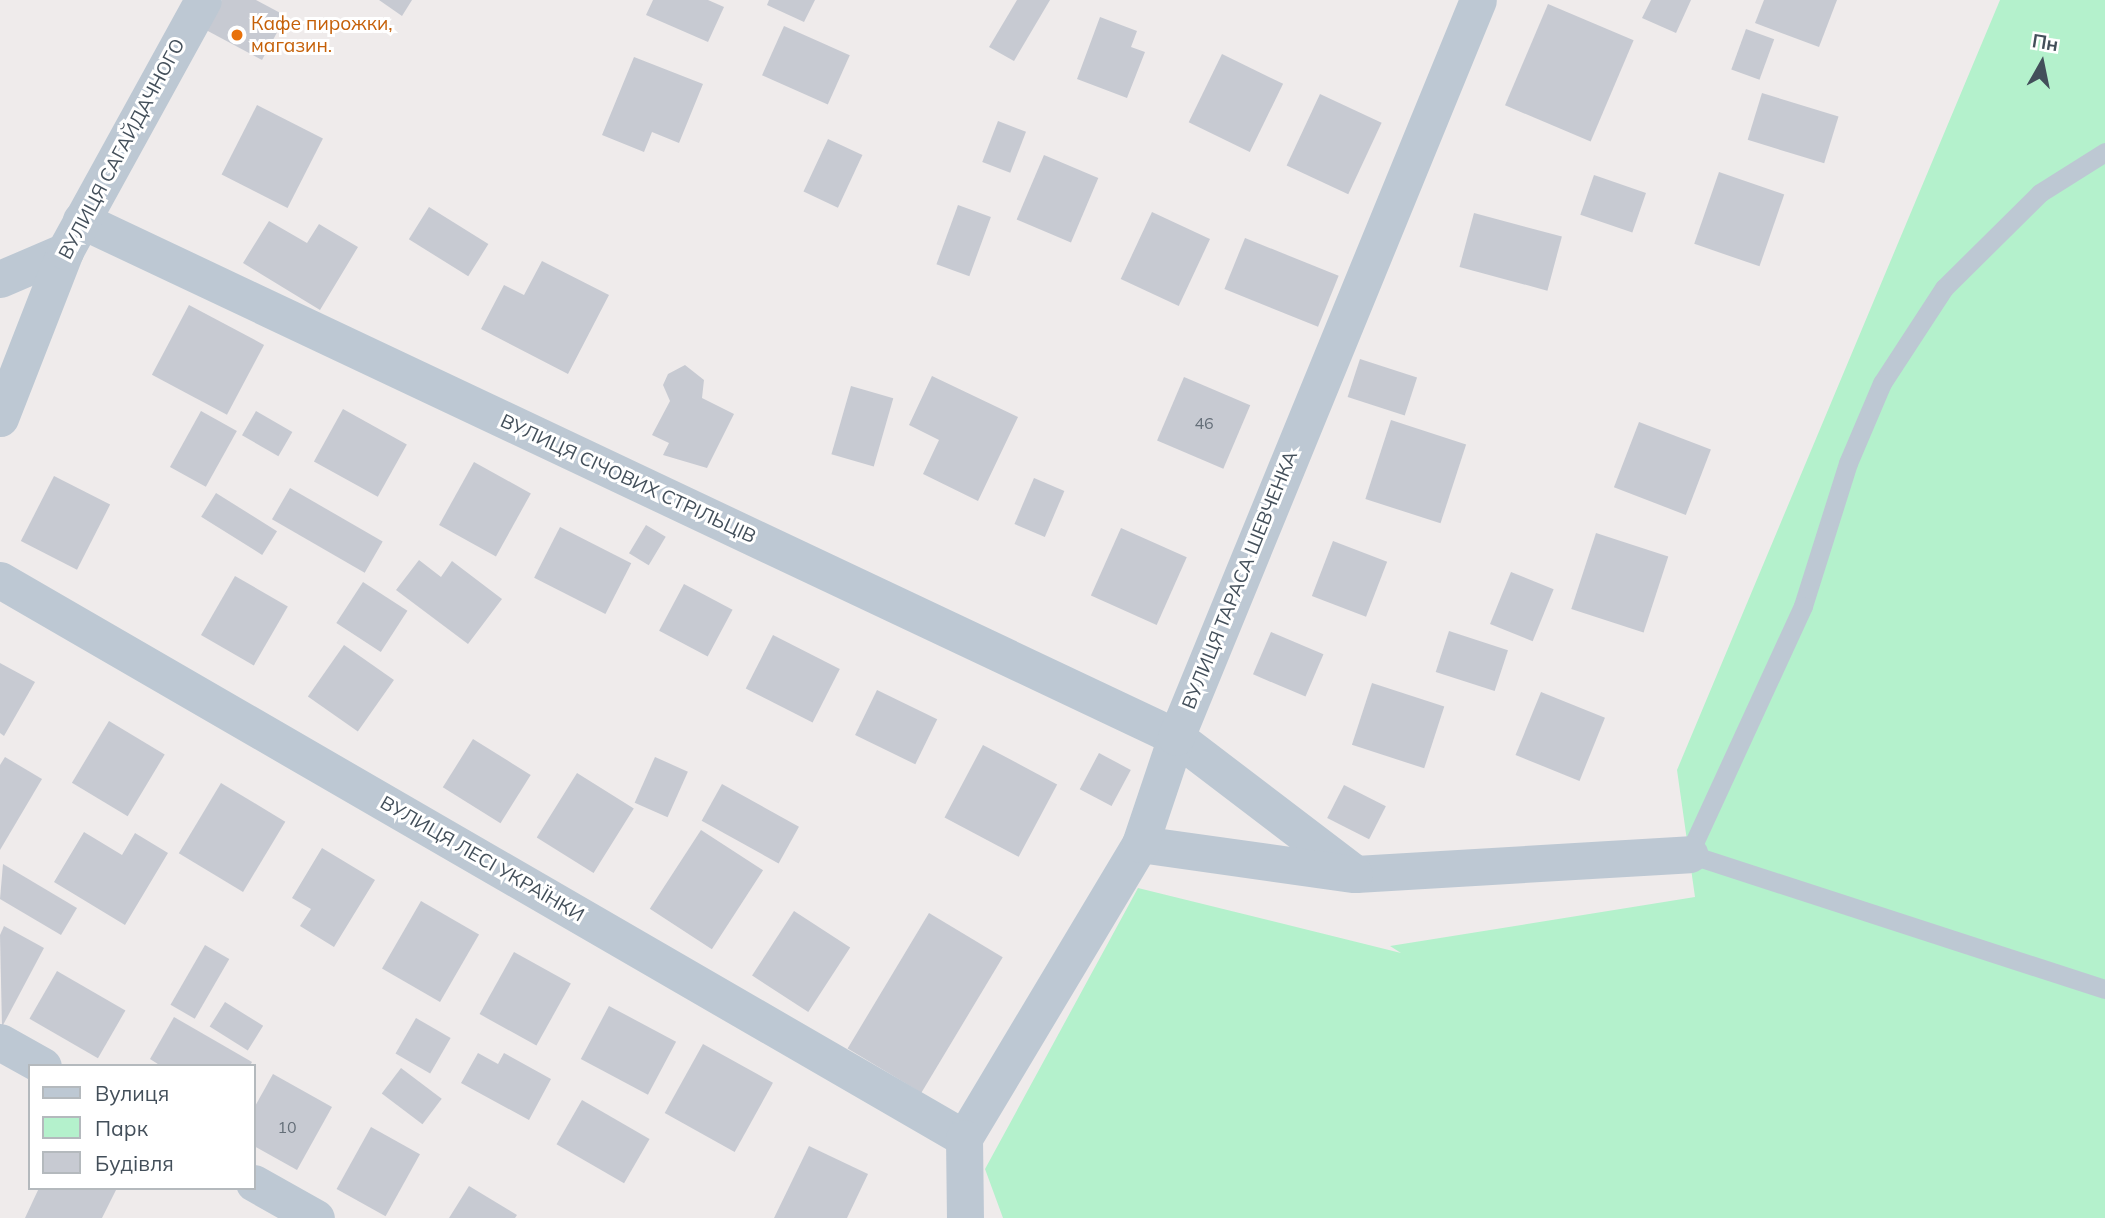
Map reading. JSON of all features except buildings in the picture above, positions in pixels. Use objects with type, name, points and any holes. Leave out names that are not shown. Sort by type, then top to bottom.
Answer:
[{"type":"street","name":"ВУЛИЦЯ САГАЙДАЧНОГО","points":[[0,418],[73,236],[203,0]]},
{"type":"street","name":"ВУЛИЦЯ ТАРАСА ШЕВЧЕНКА","points":[[964,1138],[1140,844],[1176,737],[1478,0]]},
{"type":"street","points":[[0,279],[73,236]]},
{"type":"street","name":"ВУЛИЦЯ СІЧОВИХ СТРІЛЬЦІВ","points":[[73,236],[1176,737],[1356,874]]},
{"type":"street","name":"ВУЛИЦЯ ЛЕСІ УКРАЇНКИ","points":[[0,580],[964,1138]]},
{"type":"street","points":[[1140,844],[1356,874],[1689,854]]},
{"type":"street","points":[[0,1042],[39,1064]]},
{"type":"street","points":[[964,1138],[965,1218]]},
{"type":"street","points":[[256,1185],[316,1218]]},
{"type":"lane","points":[[2105,152],[2040,193],[1944,288],[1882,383],[1848,463],[1803,606],[1689,854],[2105,989]]},
{"type":"green space","points":[[2000,0],[2105,0],[2105,1218],[1003,1218],[985,1169],[1138,888],[1401,953],[1390,946],[1695,897],[1677,770]]},
{"type":"place","name":"Кафе пирожки, магазин.","points":[[237,35]]}]
